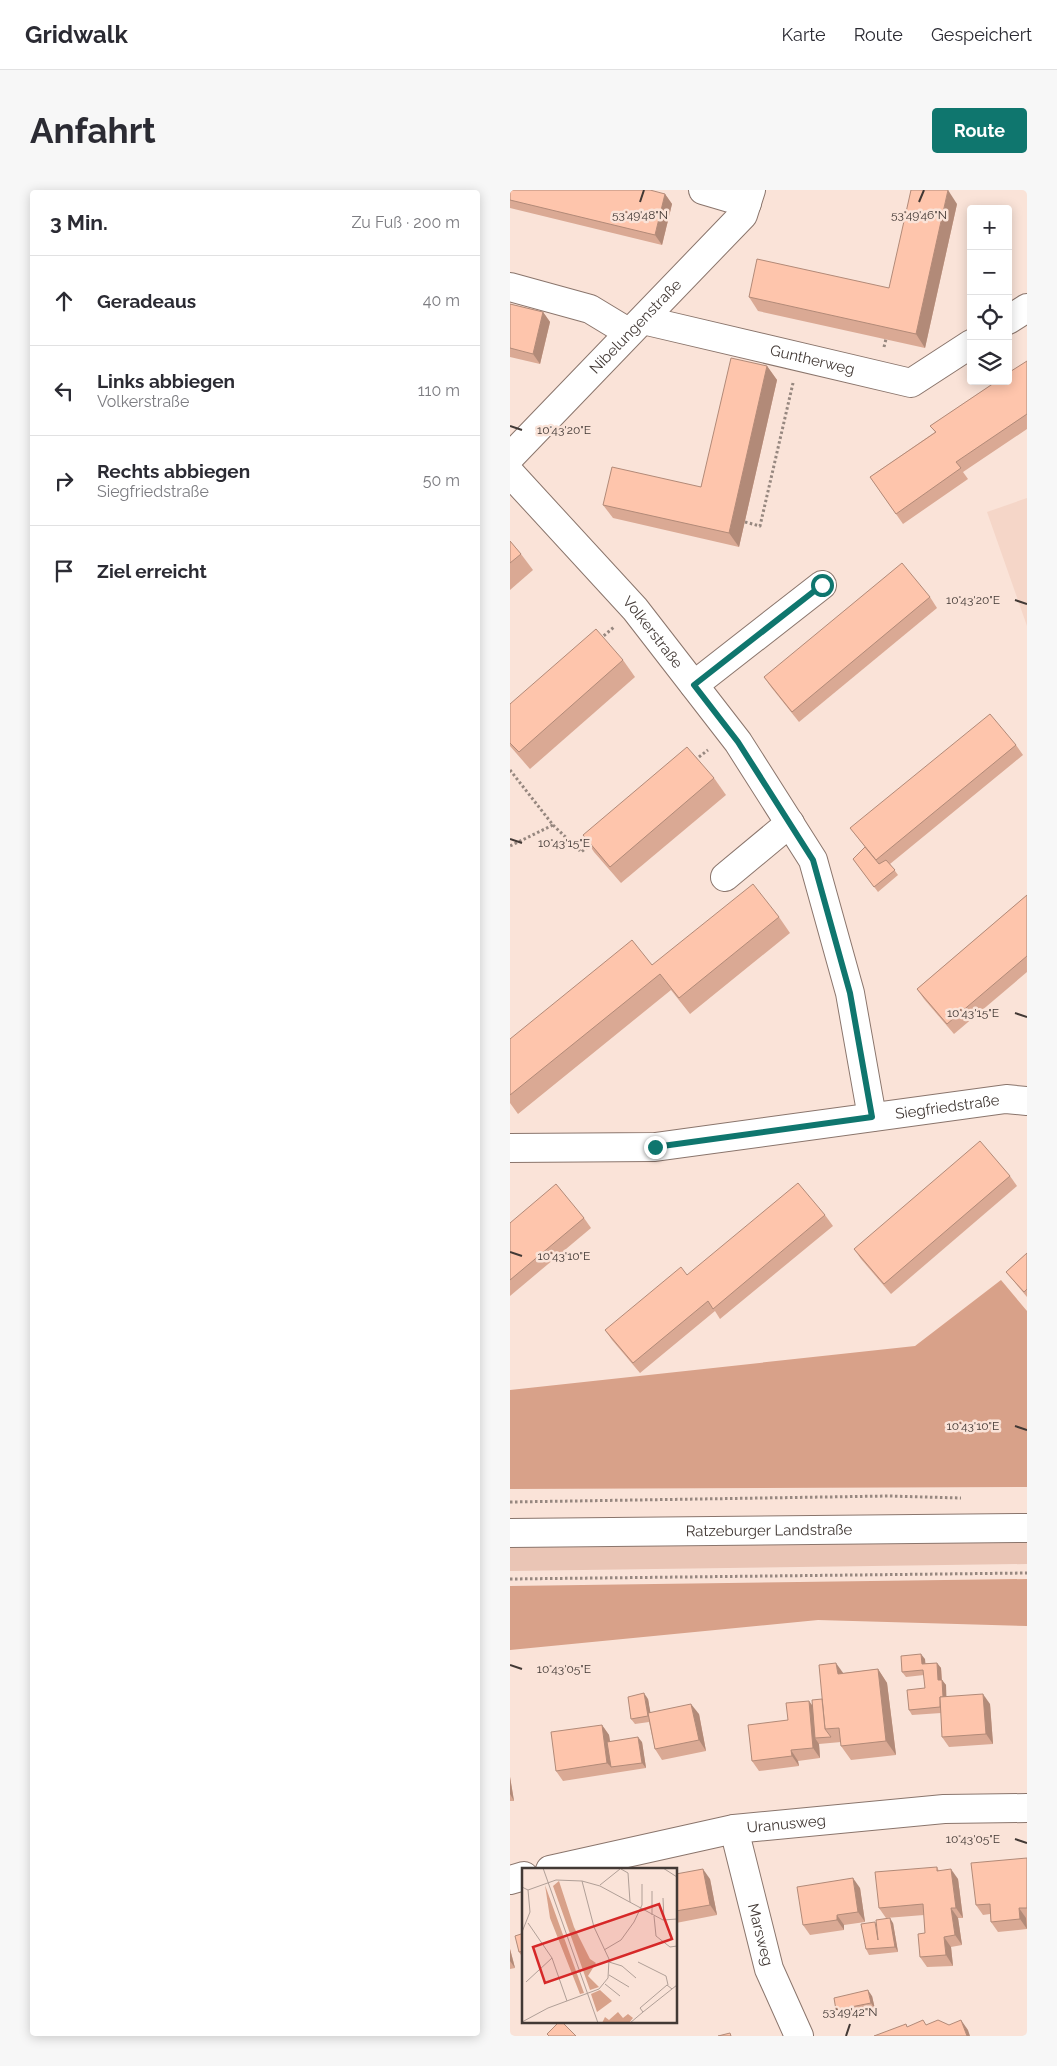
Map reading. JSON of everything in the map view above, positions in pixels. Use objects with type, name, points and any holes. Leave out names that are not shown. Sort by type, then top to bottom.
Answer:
[{"type":"street","points":[[703,190],[749,197]]},
{"type":"street","name":"Nibelungenstraße","points":[[510,457],[743,215],[749,197]]},
{"type":"street","name":"Guntherweg","points":[[510,287],[590,309],[636,326],[800,356],[911,383],[967,347]]},
{"type":"street","points":[[1012,317],[1027,308]]},
{"type":"street","name":"Volkerstraße","points":[[510,473],[635,609],[730,732],[813,860],[850,993],[872,1117]]},
{"type":"street","points":[[694,685],[822,585]]},
{"type":"street","points":[[725,876],[790,823]]},
{"type":"street","name":"Siegfriedstraße","points":[[510,1148],[655,1147],[1006,1099],[1027,1101]]},
{"type":"street","name":"Ratzeburger Landstraße","points":[[510,1534],[1027,1528]]},
{"type":"street","name":"Uranusweg","points":[[559,1868],[734,1829],[944,1809],[1027,1808]]},
{"type":"street","name":"Marsweg","points":[[734,1829],[769,1969],[799,2036]]},
{"type":"path","points":[[745,522],[760,526],[800,356]]},
{"type":"path","points":[[598,641],[635,609]]},
{"type":"path","points":[[693,762],[730,732]]},
{"type":"path","points":[[510,770],[554,825],[581,852],[596,840]]},
{"type":"path","points":[[510,846],[554,825]]},
{"type":"path","points":[[510,1502],[888,1496],[966,1498]]},
{"type":"path","points":[[510,1579],[1027,1573]]},
{"type":"shaded area","points":[[1027,498],[1027,626],[987,512]]},
{"type":"shaded area","points":[[1001,1280],[1027,1311],[1027,1487],[510,1489],[510,1390],[915,1346]]},
{"type":"shaded area","points":[[1027,1541],[1027,1564],[510,1571],[510,1547]]},
{"type":"shaded area","points":[[1027,1579],[1027,1626],[818,1620],[510,1650],[510,1586]]},
{"type":"building","points":[[510,190],[650,190],[665,194],[655,235],[510,200]]},
{"type":"building","points":[[911,190],[948,190],[916,334],[749,297],[757,259],[889,288]]},
{"type":"building","points":[[510,304],[543,312],[533,354],[510,348]]},
{"type":"building","points":[[731,358],[767,366],[729,533],[603,505],[612,467],[701,487]]},
{"type":"building","points":[[1027,361],[1027,414],[956,462],[961,468],[896,514],[870,477],[936,432],[930,426],[991,385],[1012,385],[1012,370]]},
{"type":"building","points":[[510,541],[521,554],[510,563]]},
{"type":"building","points":[[902,563],[930,597],[792,712],[764,677]]},
{"type":"building","points":[[596,629],[623,660],[519,752],[510,743],[510,704]]},
{"type":"building","points":[[990,714],[1016,745],[876,860],[850,828]]},
{"type":"building","points":[[687,747],[714,778],[610,867],[583,835]]},
{"type":"building","points":[[865,847],[879,864],[886,860],[895,870],[874,887],[853,859]]},
{"type":"building","points":[[753,884],[779,917],[679,998],[660,974],[510,1095],[510,1039],[632,940],[652,965]]},
{"type":"building","points":[[1027,895],[1027,956],[947,1024],[917,989]]},
{"type":"building","points":[[980,1141],[1010,1176],[884,1284],[854,1249]]},
{"type":"building","points":[[798,1183],[825,1215],[713,1309],[708,1301],[633,1363],[605,1330],[681,1267],[687,1275]]},
{"type":"building","points":[[556,1184],[584,1218],[510,1280],[510,1223]]},
{"type":"building","points":[[1027,1253],[1027,1289],[1024,1292],[1006,1272]]},
{"type":"building","points":[[921,1654],[922,1664],[937,1663],[938,1680],[942,1680],[943,1697],[940,1697],[940,1707],[909,1710],[907,1690],[925,1688],[923,1670],[902,1672],[901,1656]]},
{"type":"building","points":[[836,1663],[838,1674],[878,1669],[886,1741],[841,1746],[839,1728],[825,1729],[819,1665]]},
{"type":"building","points":[[644,1693],[648,1716],[631,1719],[628,1697]]},
{"type":"building","points":[[983,1694],[986,1734],[942,1737],[940,1697]]},
{"type":"building","points":[[822,1699],[825,1729],[831,1737],[815,1738],[812,1700]]},
{"type":"building","points":[[809,1701],[813,1748],[791,1750],[792,1756],[752,1761],[748,1725],[788,1720],[786,1703]]},
{"type":"building","points":[[691,1704],[699,1740],[655,1749],[648,1713]]},
{"type":"building","points":[[602,1725],[607,1763],[556,1771],[551,1732]]},
{"type":"building","points":[[638,1737],[642,1763],[611,1767],[607,1742]]},
{"type":"building","points":[[1027,1858],[1027,1908],[1019,1908],[1020,1919],[991,1922],[990,1904],[976,1905],[971,1863]]},
{"type":"building","points":[[937,1867],[937,1871],[951,1869],[956,1908],[951,1908],[955,1935],[944,1937],[946,1955],[920,1957],[918,1934],[925,1933],[923,1904],[879,1908],[875,1872]]},
{"type":"building","points":[[703,1869],[710,1905],[678,1911],[678,1874]]},
{"type":"building","points":[[853,1878],[858,1912],[837,1915],[837,1920],[803,1925],[797,1887]]},
{"type":"building","points":[[890,1918],[895,1947],[866,1949],[861,1924],[875,1922],[878,1940],[876,1920]]},
{"type":"building","points":[[522,1934],[522,1951],[519,1952],[515,1936]]},
{"type":"building","points":[[868,1990],[871,2003],[836,2010],[834,1998]]},
{"type":"building","points":[[923,2020],[926,2025],[938,2020],[949,2025],[961,2020],[967,2036],[874,2036],[906,2024],[907,2027]]},
{"type":"building","points":[[557,2024],[564,2024],[576,2036],[549,2036],[547,2034]]},
{"type":"building","points":[[730,2033],[731,2036],[718,2036]]},
{"type":"route","points":[[655,1147],[872,1117],[850,993],[813,860],[738,742],[694,685],[822,585]]}]
